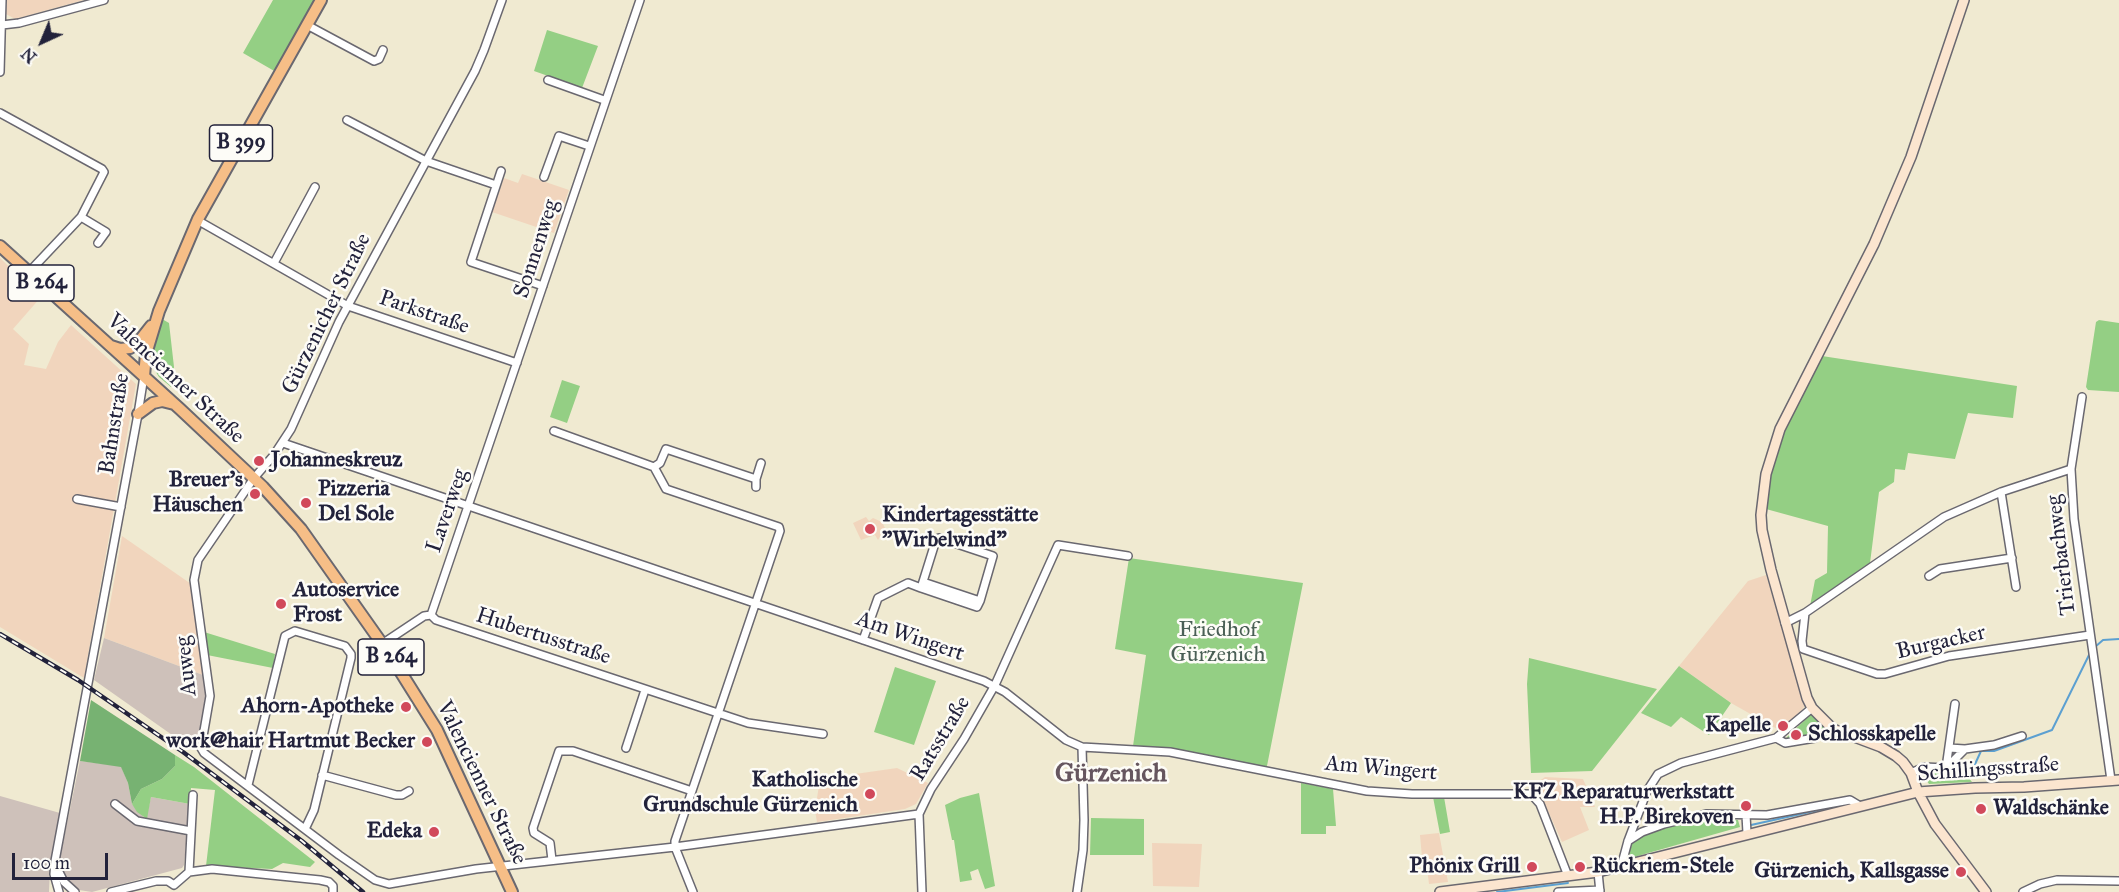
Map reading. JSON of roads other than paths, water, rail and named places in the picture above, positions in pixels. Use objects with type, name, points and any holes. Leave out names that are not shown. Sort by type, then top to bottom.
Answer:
[{"type":"main road","name":"Bahnstraße","points":[[144,376],[145,359],[155,322],[177,263],[197,220],[321,0]]},
{"type":"main road","name":"Valencienner Straße","points":[[0,246],[254,478],[301,529],[382,644],[437,730],[512,892]]},
{"type":"main road","points":[[110,346],[120,349],[129,348],[140,340],[155,322]]},
{"type":"main road","points":[[138,414],[153,403],[162,401],[175,404]]},
{"type":"street","points":[[0,72],[2,0]]},
{"type":"street","points":[[2,25],[19,23],[104,0]]},
{"type":"street","name":"Gürzenicher Straße","points":[[254,478],[283,443],[348,306],[484,50],[502,0]]},
{"type":"street","name":"Sonnenweg","points":[[517,363],[604,100],[640,0]]},
{"type":"street","points":[[1964,0],[1911,157],[1875,244],[1791,406],[1772,451],[1762,497],[1761,515],[1765,545],[1785,623],[1812,708],[1833,729],[1881,747],[1896,756],[1911,773],[1935,824],[1986,892]]},
{"type":"street","points":[[307,25],[374,61],[379,59],[383,50]]},
{"type":"street","points":[[548,80],[604,100]]},
{"type":"street","points":[[0,113],[102,169],[104,174],[81,217],[29,272]]},
{"type":"street","points":[[347,120],[426,161],[496,185]]},
{"type":"street","name":"Sonnenweg","points":[[544,177],[559,136],[589,146]]},
{"type":"street","points":[[501,171],[471,262],[543,286]]},
{"type":"street","points":[[274,263],[315,188]]},
{"type":"street","points":[[81,217],[106,232],[98,243]]},
{"type":"street","name":"Parkstraße","points":[[197,220],[348,306],[517,363]]},
{"type":"street","name":"Laverweg","points":[[430,615],[517,363]]},
{"type":"street","name":"Bahnstraße","points":[[57,890],[54,874],[56,861],[144,376]]},
{"type":"street","name":"Trierbachweg","points":[[2082,397],[2071,469],[2074,519],[2090,635],[2115,780]]},
{"type":"street","points":[[554,431],[654,467],[666,489],[779,527],[780,534],[675,847],[693,892]]},
{"type":"street","name":"Am Wingert","points":[[283,443],[995,685],[1066,740],[1082,747],[1170,752],[1369,791],[1412,794],[1531,794],[1540,804],[1568,876]]},
{"type":"street","points":[[654,467],[660,463],[666,449],[756,483],[762,463]]},
{"type":"street","points":[[1785,623],[1805,612],[1944,517],[2001,492],[2071,469]]},
{"type":"street","name":"Auweg","points":[[254,478],[198,560],[194,580],[210,696],[201,748],[204,753],[348,861],[383,884],[500,867]]},
{"type":"street","points":[[2001,492],[2016,587]]},
{"type":"street","points":[[77,499],[121,507]]},
{"type":"street","points":[[864,640],[878,598],[908,583],[922,585],[977,607],[994,559],[993,556],[939,538],[936,540],[922,585]]},
{"type":"street","name":"Ratsstraße","points":[[922,892],[919,814],[931,789],[964,740],[995,685],[1058,545],[1128,556]]},
{"type":"street","points":[[1929,576],[1940,569],[2012,558]]},
{"type":"street","name":"Burgacker","points":[[1805,612],[1803,649],[1877,674],[1885,674],[1949,656],[2090,635]]},
{"type":"street","points":[[382,644],[424,616],[430,615]]},
{"type":"street","name":"Hubertusstraße","points":[[430,615],[436,620],[718,714],[758,725],[823,734]]},
{"type":"street","points":[[248,785],[283,639],[291,632],[345,646],[351,654],[314,810],[305,829]]},
{"type":"street","points":[[626,748],[645,690]]},
{"type":"street","name":"Schillingsstraße","points":[[1949,768],[1949,748],[1955,704]]},
{"type":"street","points":[[1621,867],[1647,791],[1658,774],[1681,763],[1776,738],[1812,708]]},
{"type":"street","name":"Schillingsstraße","points":[[1949,748],[1965,749],[1994,745],[2022,736]]},
{"type":"street","points":[[1776,738],[1785,743],[1815,738]]},
{"type":"street","points":[[1077,892],[1083,850],[1082,747]]},
{"type":"street","name":"Schillingsstraße","points":[[1949,768],[1965,749]]},
{"type":"street","points":[[552,860],[550,843],[534,833],[533,828],[559,751],[573,751],[692,791]]},
{"type":"street","name":"Schillingsstraße","points":[[1911,773],[1924,767],[1949,768]]},
{"type":"street","points":[[322,775],[396,795],[410,791]]},
{"type":"street","name":"Schillingsstraße","points":[[1440,892],[1598,872],[1918,792],[2115,780]]},
{"type":"street","points":[[189,872],[193,795]]},
{"type":"street","name":"Schillingsstraße","points":[[1628,841],[1642,832],[1694,816],[1718,813],[1746,816],[1784,813],[1851,800],[1860,806]]},
{"type":"street","points":[[115,804],[137,821],[190,831]]},
{"type":"street","points":[[500,867],[675,847],[919,814]]},
{"type":"street","points":[[1746,816],[1748,833]]},
{"type":"street","name":"Bahnstraße","points":[[56,861],[67,892]]},
{"type":"street","points":[[174,885],[189,872],[212,869],[320,880],[329,882],[333,886],[333,892]]},
{"type":"street","points":[[1558,892],[1600,891],[1598,872]]},
{"type":"street","name":"Bahnstraße","points":[[59,874],[75,892]]},
{"type":"street","points":[[2023,892],[2040,884],[2057,880],[2119,881]]},
{"type":"street","points":[[111,892],[156,881],[168,881],[179,892]]},
{"type":"waterway","points":[[2095,647],[2103,640],[2119,639]]},
{"type":"waterway","points":[[1971,773],[1981,751],[1994,751],[2052,730],[2091,651]]},
{"type":"waterway","points":[[1751,825],[1837,806]]},
{"type":"waterway","points":[[1497,892],[1568,883]]},
{"type":"railway","points":[[0,634],[78,680],[183,752],[302,841],[363,892]]},
{"type":"place","name":"Johanneskreuz","points":[[259,461]]},
{"type":"place","name":"Breuer's Häuschen","points":[[255,494]]},
{"type":"place","name":"Pizzeria Del Sole","points":[[306,503]]},
{"type":"place","name":"Kindertagesstätte \"Wirbelwind\"","points":[[870,529]]},
{"type":"place","name":"Autoservice Frost","points":[[281,604]]},
{"type":"place","name":"Ahorn-Apotheke","points":[[406,707]]},
{"type":"place","name":"Kapelle","points":[[1783,726]]},
{"type":"place","name":"Schlosskapelle","points":[[1796,735]]},
{"type":"place","name":"work@hair Hartmut Becker","points":[[427,742]]},
{"type":"place","name":"Katholische Grundschule Gürzenich","points":[[870,794]]},
{"type":"place","name":"KFZ Reparaturwerkstatt H.P. Birekoven","points":[[1746,806]]},
{"type":"place","name":"Waldschänke","points":[[1981,809]]},
{"type":"place","name":"Edeka","points":[[434,832]]},
{"type":"place","name":"Phönix Grill","points":[[1532,867]]},
{"type":"place","name":"Rückriem-Stele","points":[[1580,867]]},
{"type":"place","name":"Gürzenich, Kallsgasse","points":[[1961,872]]},
{"type":"district","name":"Gürzenich","points":[[1111,775]]},
{"type":"park label","name":"Friedhof Gürzenich","points":[[1218,644]]}]
